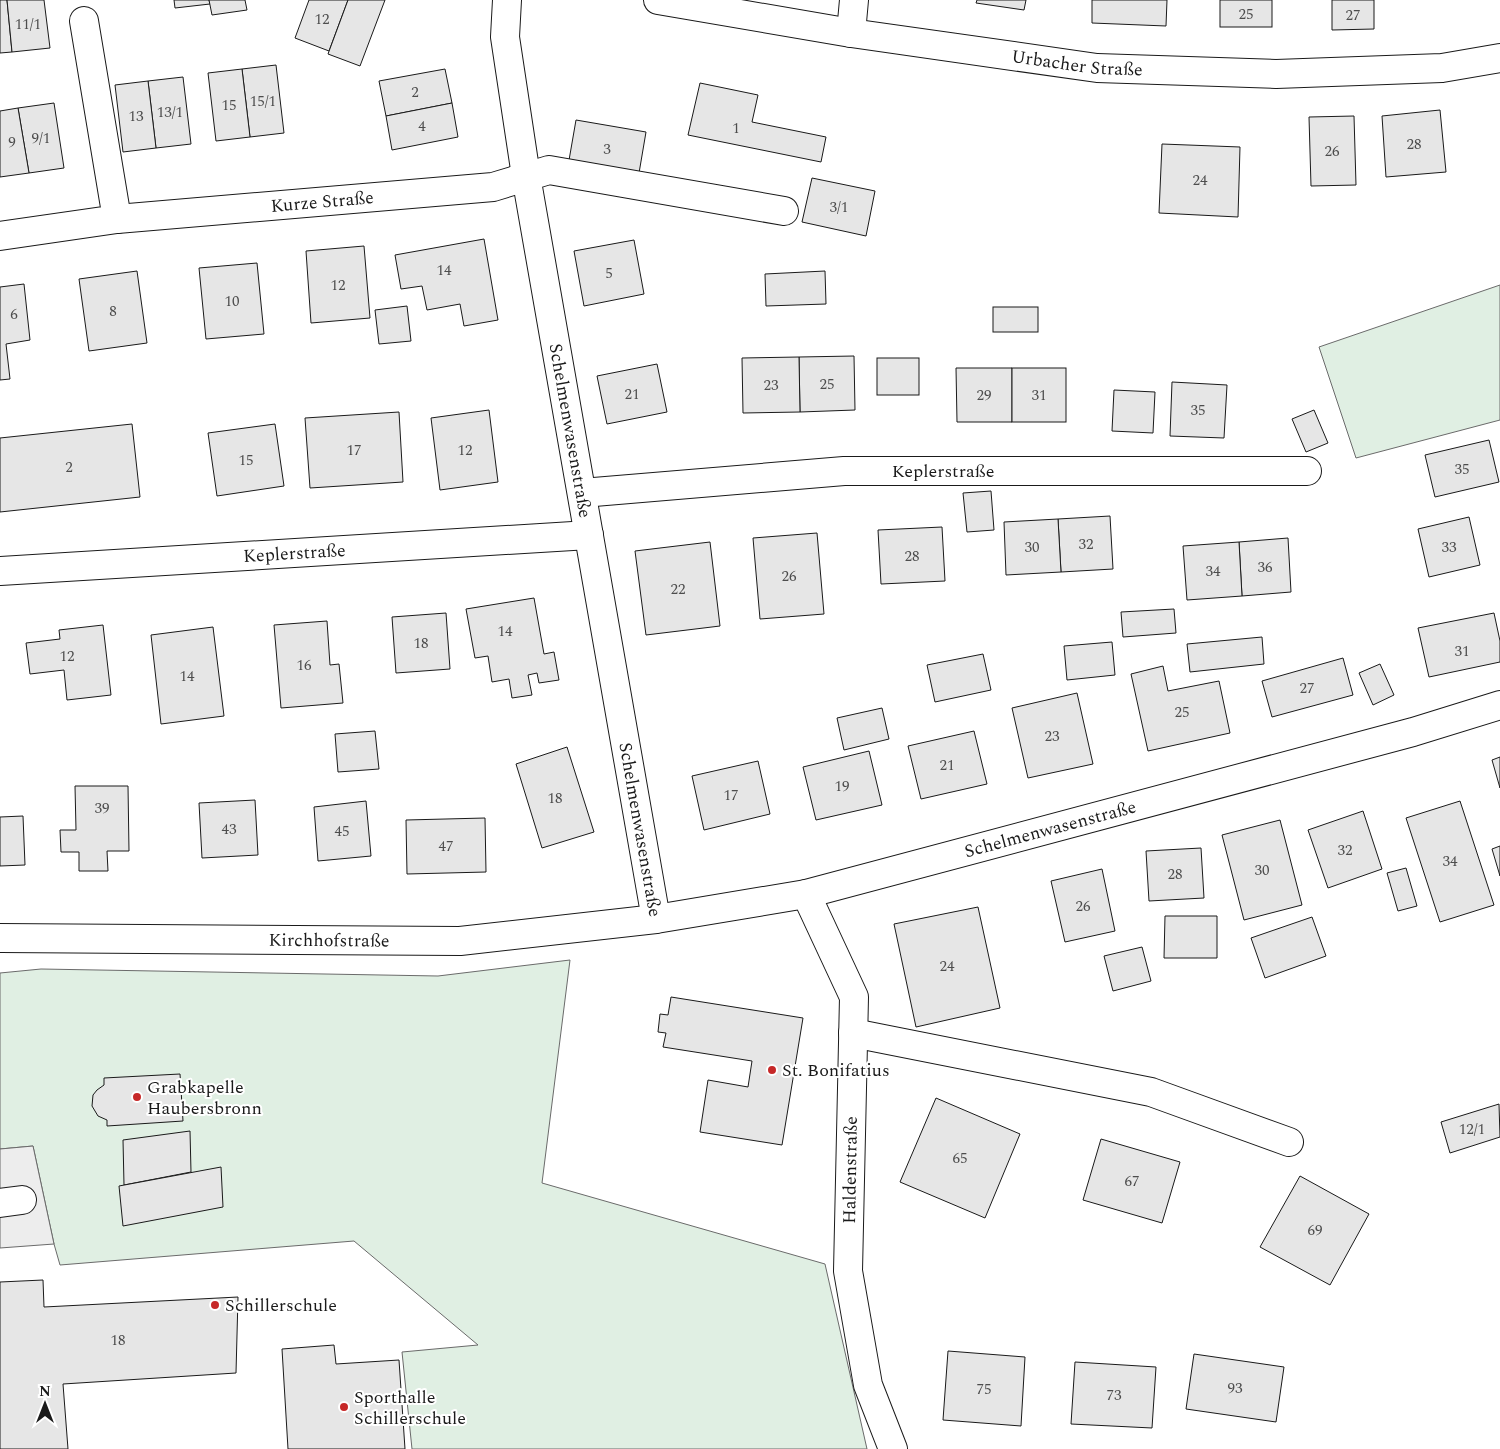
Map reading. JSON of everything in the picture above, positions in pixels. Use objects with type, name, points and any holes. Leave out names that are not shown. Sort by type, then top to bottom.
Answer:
[{"type":"street","name":"Schelmenwasenstraße","points":[[507,0],[505,37],[526,176],[656,919],[806,894],[1414,732],[1500,705]]},
{"type":"street","name":"Urbacher Straße","points":[[658,0],[851,33],[1098,68],[1276,74],[1442,68],[1500,58]]},
{"type":"street","points":[[851,33],[854,0]]},
{"type":"street","points":[[84,21],[117,219]]},
{"type":"street","name":"Kurze Straße","points":[[0,236],[117,219],[493,187],[549,170],[784,211]]},
{"type":"street","name":"Keplerstraße","points":[[582,492],[844,471],[1307,471]]},
{"type":"street","name":"Keplerstraße","points":[[0,571],[589,535]]},
{"type":"street","name":"Haldenstraße","points":[[806,894],[854,997],[848,1271],[868,1385],[893,1449]]},
{"type":"street","name":"Kirchhofstraße","points":[[0,938],[460,941],[656,919]]},
{"type":"street","points":[[853,1033],[1151,1092],[1289,1142]]},
{"type":"green space","points":[[1500,285],[1500,420],[1356,458],[1319,347]]},
{"type":"green space","points":[[570,960],[542,1183],[825,1264],[867,1449],[412,1449],[402,1352],[478,1345],[354,1241],[60,1265],[33,1146],[0,1149],[0,973],[41,969],[438,976]]},
{"type":"shaded area","points":[[33,1146],[54,1244],[0,1248],[0,1149]]},
{"type":"building","points":[[0,0],[7,0],[12,52],[0,53]]},
{"type":"building","points":[[7,0],[44,0],[50,48],[12,52]]},
{"type":"building","points":[[174,0],[209,0],[210,4],[175,8]]},
{"type":"building","points":[[209,0],[245,0],[247,10],[212,15]]},
{"type":"building","points":[[309,0],[348,0],[329,51],[295,38]]},
{"type":"building","points":[[348,0],[385,0],[360,66],[328,54]]},
{"type":"building","points":[[977,0],[1026,0],[1024,10],[976,3]]},
{"type":"building","points":[[1092,0],[1167,0],[1166,26],[1092,23]]},
{"type":"building","points":[[1220,0],[1272,0],[1272,27],[1220,27]]},
{"type":"building","points":[[1332,0],[1374,0],[1374,29],[1332,30]]},
{"type":"building","points":[[276,65],[284,133],[250,137],[242,69]]},
{"type":"building","points":[[242,69],[250,137],[216,141],[208,73]]},
{"type":"building","points":[[445,69],[452,103],[386,116],[379,81]]},
{"type":"building","points":[[183,77],[191,144],[156,148],[148,81]]},
{"type":"building","points":[[148,81],[156,148],[123,152],[115,85]]},
{"type":"building","points":[[700,83],[758,95],[752,122],[826,137],[821,162],[688,135]]},
{"type":"building","points":[[54,103],[64,168],[29,173],[18,108]]},
{"type":"building","points":[[452,103],[458,137],[392,150],[386,116]]},
{"type":"building","points":[[18,108],[29,173],[0,177],[0,111]]},
{"type":"building","points":[[1440,110],[1446,172],[1386,177],[1382,116]]},
{"type":"building","points":[[1354,116],[1356,185],[1311,186],[1309,117]]},
{"type":"building","points":[[576,120],[646,132],[638,179],[568,166]]},
{"type":"building","points":[[1162,144],[1240,147],[1238,217],[1159,213]]},
{"type":"building","points":[[812,178],[875,191],[866,236],[802,222]]},
{"type":"building","points":[[484,239],[498,320],[464,326],[460,304],[427,310],[422,286],[401,289],[395,255]]},
{"type":"building","points":[[634,240],[644,294],[584,306],[574,251]]},
{"type":"building","points":[[364,246],[370,318],[311,323],[306,251]]},
{"type":"building","points":[[257,263],[264,334],[206,339],[199,268]]},
{"type":"building","points":[[137,271],[147,343],[89,351],[79,279]]},
{"type":"building","points":[[825,271],[826,304],[766,306],[765,274]]},
{"type":"building","points":[[24,284],[30,340],[6,344],[10,379],[0,380],[0,287]]},
{"type":"building","points":[[407,306],[411,341],[379,344],[375,310]]},
{"type":"building","points":[[993,307],[1038,307],[1038,332],[993,332]]},
{"type":"building","points":[[854,356],[855,410],[800,412],[799,357]]},
{"type":"building","points":[[799,357],[800,412],[743,413],[742,358]]},
{"type":"building","points":[[877,358],[919,358],[919,395],[877,395]]},
{"type":"building","points":[[657,364],[667,412],[607,424],[597,376]]},
{"type":"building","points":[[956,368],[1012,368],[1012,422],[957,422]]},
{"type":"building","points":[[1012,368],[1066,368],[1066,422],[1012,422]]},
{"type":"building","points":[[1172,382],[1227,385],[1224,438],[1170,436]]},
{"type":"building","points":[[1114,390],[1155,392],[1153,433],[1112,431]]},
{"type":"building","points":[[489,410],[498,482],[440,490],[431,418]]},
{"type":"building","points":[[1314,410],[1328,443],[1306,452],[1292,419]]},
{"type":"building","points":[[399,412],[403,482],[310,488],[305,418]]},
{"type":"building","points":[[132,424],[140,497],[0,512],[0,438]]},
{"type":"building","points":[[275,424],[284,486],[217,496],[208,433]]},
{"type":"building","points":[[1489,440],[1499,482],[1435,497],[1425,455]]},
{"type":"building","points":[[991,491],[994,530],[967,532],[963,493]]},
{"type":"building","points":[[1110,516],[1113,569],[1061,572],[1058,519]]},
{"type":"building","points":[[1469,517],[1480,565],[1429,577],[1418,529]]},
{"type":"building","points":[[1058,519],[1061,572],[1006,575],[1004,522]]},
{"type":"building","points":[[942,527],[945,581],[881,584],[878,530]]},
{"type":"building","points":[[817,533],[824,614],[760,619],[753,538]]},
{"type":"building","points":[[1288,538],[1291,592],[1242,596],[1239,542]]},
{"type":"building","points":[[710,542],[720,626],[646,635],[635,551]]},
{"type":"building","points":[[1239,542],[1242,596],[1187,600],[1183,546]]},
{"type":"building","points":[[534,598],[544,654],[554,652],[559,680],[539,683],[537,673],[528,675],[532,695],[512,698],[509,679],[492,682],[488,656],[475,658],[466,609]]},
{"type":"building","points":[[1174,609],[1176,633],[1123,637],[1121,612]]},
{"type":"building","points":[[446,613],[450,669],[396,673],[392,617]]},
{"type":"building","points":[[1494,613],[1500,641],[1500,662],[1429,677],[1418,628]]},
{"type":"building","points":[[327,621],[330,665],[339,664],[343,703],[281,708],[274,625]]},
{"type":"building","points":[[103,625],[111,695],[67,700],[64,670],[30,674],[26,643],[60,639],[59,630]]},
{"type":"building","points":[[213,627],[224,716],[161,724],[151,635]]},
{"type":"building","points":[[1262,637],[1264,664],[1190,672],[1187,644]]},
{"type":"building","points":[[1112,642],[1115,675],[1067,680],[1064,646]]},
{"type":"building","points":[[983,654],[991,690],[935,702],[927,665]]},
{"type":"building","points":[[1343,658],[1353,695],[1272,717],[1262,681]]},
{"type":"building","points":[[1380,664],[1394,695],[1373,705],[1359,673]]},
{"type":"building","points":[[1163,666],[1168,691],[1219,681],[1230,733],[1148,751],[1131,674]]},
{"type":"building","points":[[1077,693],[1093,764],[1028,778],[1012,708]]},
{"type":"building","points":[[882,708],[889,739],[844,750],[837,718]]},
{"type":"building","points":[[375,731],[379,769],[338,772],[335,734]]},
{"type":"building","points":[[974,731],[987,784],[921,799],[908,746]]},
{"type":"building","points":[[567,747],[594,832],[542,848],[516,764]]},
{"type":"building","points":[[869,751],[882,805],[816,820],[803,767]]},
{"type":"building","points":[[1500,757],[1500,788],[1492,760]]},
{"type":"building","points":[[758,761],[770,814],[704,830],[692,776]]},
{"type":"building","points":[[75,786],[128,786],[129,851],[107,851],[108,871],[79,871],[79,852],[61,852],[60,830],[76,830]]},
{"type":"building","points":[[255,800],[258,855],[202,858],[199,803]]},
{"type":"building","points":[[366,801],[371,856],[318,861],[314,807]]},
{"type":"building","points":[[1460,801],[1494,905],[1440,922],[1406,818]]},
{"type":"building","points":[[1363,811],[1382,869],[1328,888],[1308,830]]},
{"type":"building","points":[[23,816],[25,865],[0,866],[0,817]]},
{"type":"building","points":[[485,818],[486,872],[407,874],[406,820]]},
{"type":"building","points":[[1280,820],[1302,905],[1244,920],[1222,835]]},
{"type":"building","points":[[1500,846],[1500,876],[1492,849]]},
{"type":"building","points":[[1201,848],[1204,898],[1149,901],[1146,851]]},
{"type":"building","points":[[1406,868],[1417,906],[1398,911],[1387,873]]},
{"type":"building","points":[[1102,869],[1115,931],[1065,942],[1051,881]]},
{"type":"building","points":[[978,907],[1000,1008],[916,1027],[894,924]]},
{"type":"building","points":[[1165,916],[1217,916],[1217,958],[1164,958]]},
{"type":"building","points":[[1312,917],[1326,956],[1265,978],[1251,938]]},
{"type":"building","points":[[1142,947],[1151,981],[1113,991],[1104,956]]},
{"type":"building","name":"St. Bonifatius","points":[[671,997],[803,1018],[782,1145],[700,1132],[708,1080],[748,1087],[752,1061],[663,1047],[666,1033],[658,1032],[660,1014],[668,1015]]},
{"type":"building","name":"Grabkapelle Haubersbronn","points":[[180,1074],[183,1121],[107,1126],[107,1120],[98,1116],[92,1106],[93,1095],[104,1085],[104,1078]]},
{"type":"building","points":[[936,1098],[1020,1134],[985,1218],[900,1182]]},
{"type":"building","points":[[1499,1104],[1500,1137],[1450,1153],[1441,1122]]},
{"type":"building","points":[[190,1131],[191,1172],[124,1185],[123,1140]]},
{"type":"building","points":[[1101,1139],[1180,1162],[1162,1223],[1083,1200]]},
{"type":"building","points":[[221,1167],[223,1207],[123,1226],[119,1186]]},
{"type":"building","points":[[1300,1176],[1369,1214],[1330,1285],[1260,1247]]},
{"type":"building","points":[[43,1280],[44,1307],[238,1297],[236,1373],[63,1384],[68,1449],[0,1449],[0,1282]]},
{"type":"building","name":"Sporthalle Schillerschule","points":[[334,1345],[336,1364],[399,1360],[405,1449],[288,1449],[282,1349]]},
{"type":"building","points":[[948,1351],[1025,1357],[1021,1426],[943,1420]]},
{"type":"building","points":[[1194,1354],[1284,1367],[1276,1422],[1186,1409]]},
{"type":"building","points":[[1075,1362],[1156,1367],[1152,1428],[1071,1424]]},
{"type":"place","name":"St. Bonifatius","points":[[772,1070]]},
{"type":"place","name":"Grabkapelle Haubersbronn","points":[[137,1097]]},
{"type":"place","name":"Schillerschule","points":[[215,1305]]},
{"type":"place","name":"Sporthalle Schillerschule","points":[[344,1407]]}]
